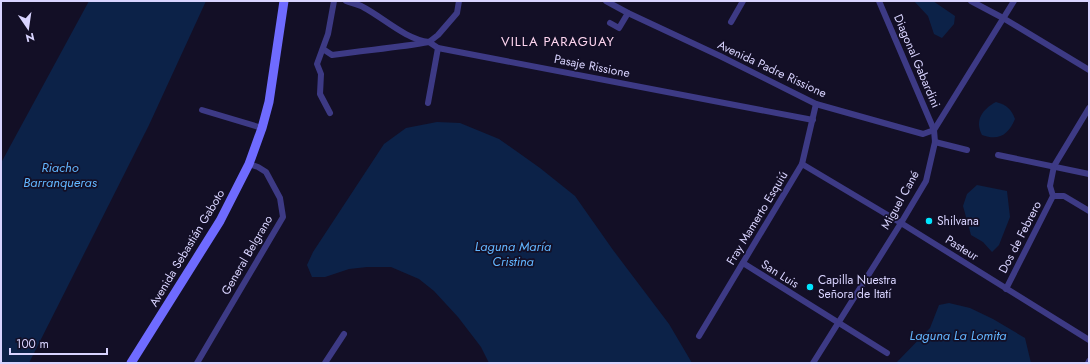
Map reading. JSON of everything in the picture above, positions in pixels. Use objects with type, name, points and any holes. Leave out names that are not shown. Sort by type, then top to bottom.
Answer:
[{"type":"main road","name":"Avenida Sebastián Gaboto","points":[[131,363],[220,221],[249,164],[262,128],[269,102],[284,1]]},
{"type":"street","points":[[330,113],[320,94],[321,74],[317,64],[328,34],[334,1]]},
{"type":"street","name":"Pasaje Rissione","points":[[346,1],[362,6],[396,28],[420,41],[429,42],[438,48],[813,120]]},
{"type":"street","points":[[323,49],[332,56],[359,51],[403,47],[429,42],[438,35],[457,13],[459,1]]},
{"type":"street","name":"Avenida Padre Rissione","points":[[606,1],[816,104],[923,134],[934,130]]},
{"type":"street","points":[[731,22],[742,1]]},
{"type":"street","name":"Diagonal Gabardini","points":[[879,1],[934,130]]},
{"type":"street","points":[[971,1],[1003,18],[1089,70]]},
{"type":"street","points":[[934,130],[1014,1]]},
{"type":"street","points":[[610,23],[619,28],[628,13]]},
{"type":"street","points":[[428,103],[438,48]]},
{"type":"street","name":"Fray Mamerto Esquiú","points":[[699,336],[802,164],[816,104]]},
{"type":"street","name":"Dos de Febrero","points":[[1006,289],[1053,196],[1050,186],[1054,166],[1089,108]]},
{"type":"street","points":[[202,110],[262,128]]},
{"type":"street","name":"Miguel Cané","points":[[813,363],[926,181],[935,142],[934,130]]},
{"type":"street","points":[[935,142],[967,150]]},
{"type":"street","points":[[998,155],[1089,174]]},
{"type":"street","name":"General Belgrano","points":[[197,363],[282,217],[280,198],[266,172],[249,164]]},
{"type":"street","name":"Pasteur","points":[[802,164],[901,223],[1089,340]]},
{"type":"street","points":[[1053,196],[1064,196],[1089,211]]},
{"type":"street","name":"San Luis","points":[[743,263],[838,324],[887,353]]},
{"type":"street","points":[[325,363],[344,334]]},
{"type":"water","name":"Riacho Barranqueras","points":[[89,1],[206,1],[149,125],[29,363],[1,363],[1,163]]},
{"type":"water","points":[[914,1],[933,1],[955,16],[954,24],[942,38],[934,34],[928,16]]},
{"type":"water","points":[[996,102],[1008,108],[1015,119],[1006,133],[998,137],[988,137],[982,135],[979,120],[987,108]]},
{"type":"water","name":"Laguna María Cristina","points":[[437,122],[460,123],[499,139],[540,168],[575,196],[613,250],[669,324],[692,363],[489,363],[481,347],[458,317],[434,291],[419,279],[391,267],[349,269],[325,277],[312,277],[307,265],[313,252],[384,144],[406,128]]},
{"type":"water","points":[[977,185],[1007,191],[1010,217],[999,245],[992,252],[983,242],[971,235],[963,206],[967,194]]},
{"type":"water","name":"Laguna La Lomita","points":[[949,303],[970,308],[993,319],[1025,338],[1031,363],[896,363],[930,328],[939,305]]},
{"type":"place","name":"Shilvana","points":[[929,221]]},
{"type":"place","name":"Capilla Nuestra Señora de Itatí","points":[[810,287]]},
{"type":"district","name":"VILLA PARAGUAY","points":[[558,41]]}]
